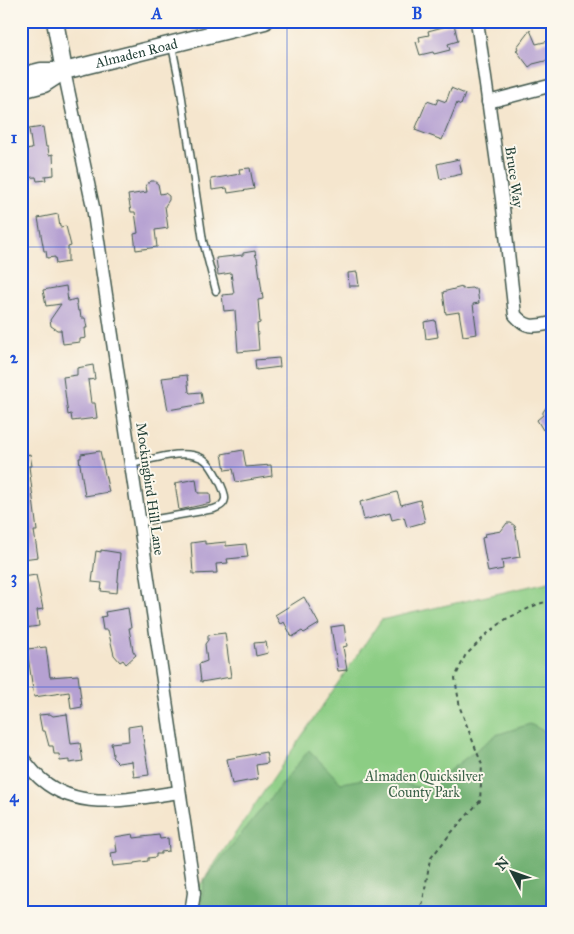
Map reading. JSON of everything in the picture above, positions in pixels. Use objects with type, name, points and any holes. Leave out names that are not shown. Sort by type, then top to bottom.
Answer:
[{"type":"street","points":[[55,21],[64,71]]},
{"type":"street","name":"Almaden Road","points":[[21,76],[41,71],[64,71],[264,21]]},
{"type":"street","name":"Bruce Way","points":[[477,21],[502,199],[515,315],[522,324],[533,327],[553,323]]},
{"type":"street","name":"Almaden Road","points":[[21,90],[44,84],[64,71]]},
{"type":"street","name":"Mockingbird Hill Lane","points":[[64,71],[94,207],[194,893],[191,913]]},
{"type":"street","points":[[488,102],[553,85]]},
{"type":"street","points":[[21,757],[42,780],[68,796],[105,802],[179,792]]},
{"type":"lane","points":[[171,43],[180,85],[203,241],[216,291]]},
{"type":"lane","points":[[131,464],[173,456],[192,455],[199,457],[207,461],[224,493],[223,502],[214,509],[139,522]]},
{"type":"path","points":[[420,913],[430,859],[480,801],[482,764],[460,708],[455,678],[465,656],[487,634],[506,619],[538,604],[553,600]]},
{"type":"green space","name":"Almaden Quicksilver County Park","points":[[553,581],[553,913],[181,913],[381,620]]},
{"type":"green space","points":[[530,724],[553,736],[553,913],[199,913],[205,879],[309,750],[341,783],[375,777],[425,789],[496,735]]},
{"type":"building","points":[[454,24],[458,41],[448,44],[450,50],[420,55],[416,42],[420,41],[419,37],[429,35],[428,31]]},
{"type":"building","points":[[530,30],[536,44],[553,40],[553,59],[533,64],[529,67],[516,50]]},
{"type":"building","points":[[451,88],[465,94],[461,105],[457,103],[442,140],[415,130],[427,101],[436,104],[438,99],[446,102]]},
{"type":"building","points":[[43,127],[46,147],[48,147],[49,155],[53,154],[54,175],[45,176],[46,180],[37,181],[36,177],[21,178],[21,169],[24,168],[23,160],[26,156],[25,150],[32,149],[29,129]]},
{"type":"building","points":[[459,159],[462,174],[440,179],[437,164]]},
{"type":"building","points":[[250,168],[254,189],[228,193],[227,188],[212,190],[211,179],[240,174],[239,169]]},
{"type":"building","points":[[150,181],[158,184],[160,194],[165,193],[169,196],[165,206],[168,228],[155,230],[157,247],[136,250],[134,234],[138,233],[135,212],[131,212],[128,195],[147,192],[146,186]]},
{"type":"building","points":[[58,214],[60,227],[66,226],[71,246],[68,247],[68,262],[56,264],[55,257],[47,258],[46,251],[44,251],[38,218]]},
{"type":"building","points":[[255,251],[263,299],[258,300],[260,323],[257,324],[259,350],[238,352],[235,310],[224,311],[222,295],[234,294],[231,273],[218,275],[216,258],[243,255],[243,253]]},
{"type":"building","points":[[357,272],[359,286],[349,286],[348,273]]},
{"type":"building","points":[[66,286],[68,301],[76,299],[78,311],[80,311],[81,318],[85,318],[87,328],[85,328],[86,338],[80,339],[80,342],[63,344],[61,330],[51,326],[50,320],[61,304],[46,306],[43,290]]},
{"type":"building","points":[[462,287],[462,289],[477,289],[479,303],[473,304],[477,334],[463,336],[459,312],[446,314],[443,292]]},
{"type":"building","points":[[435,320],[438,337],[426,339],[424,322]]},
{"type":"building","points":[[279,358],[280,367],[256,370],[255,360]]},
{"type":"building","points":[[93,365],[95,379],[88,380],[91,403],[95,403],[97,418],[72,421],[71,414],[68,415],[63,377],[77,375],[77,368]]},
{"type":"building","points":[[187,375],[189,392],[201,392],[203,404],[168,410],[162,378]]},
{"type":"building","points":[[547,406],[553,410],[553,424],[543,430],[537,420],[543,415]]},
{"type":"building","points":[[243,450],[246,467],[271,465],[272,476],[236,482],[233,469],[225,470],[222,454]]},
{"type":"building","points":[[100,451],[109,492],[85,496],[79,458],[81,458],[81,454]]},
{"type":"building","points":[[27,453],[27,455],[30,454],[32,466],[29,466],[37,531],[34,531],[38,557],[23,559],[23,555],[21,555],[21,454]]},
{"type":"building","points":[[196,479],[198,493],[210,493],[211,503],[179,510],[175,483]]},
{"type":"building","points":[[397,492],[401,505],[420,500],[425,522],[407,527],[404,517],[392,520],[390,513],[364,520],[360,502]]},
{"type":"building","points":[[507,523],[515,526],[520,557],[502,560],[503,569],[488,572],[482,538],[485,537],[484,534],[501,531]]},
{"type":"building","points":[[205,541],[205,544],[226,542],[226,546],[246,544],[248,557],[227,559],[228,563],[216,564],[217,573],[193,574],[191,543]]},
{"type":"building","points":[[101,550],[120,553],[117,593],[101,591],[102,583],[92,582],[96,551],[101,552]]},
{"type":"building","points":[[36,575],[43,609],[37,610],[39,626],[25,628],[21,604],[21,585],[24,584],[23,577]]},
{"type":"building","points":[[304,597],[319,624],[304,633],[302,631],[292,637],[284,622],[280,624],[275,615]]},
{"type":"building","points":[[128,608],[131,628],[129,628],[133,651],[136,655],[126,664],[123,660],[120,662],[114,655],[108,630],[103,630],[101,617],[106,616],[105,612]]},
{"type":"building","points":[[344,625],[347,646],[343,647],[347,670],[338,671],[331,627]]},
{"type":"building","points":[[225,633],[231,677],[201,682],[199,664],[207,661],[205,644],[208,640],[208,635]]},
{"type":"building","points":[[266,642],[268,653],[256,656],[254,643]]},
{"type":"building","points":[[46,647],[50,677],[78,675],[82,707],[71,709],[69,692],[34,697],[27,649]]},
{"type":"building","points":[[50,714],[53,716],[67,714],[71,744],[80,743],[83,761],[69,763],[69,760],[60,761],[59,754],[54,754],[53,746],[49,746],[45,731],[42,731],[39,715]]},
{"type":"building","points":[[141,725],[149,775],[134,777],[132,761],[118,763],[112,757],[111,743],[129,741],[128,727]]},
{"type":"building","points":[[266,752],[268,763],[256,765],[258,779],[232,784],[227,759]]},
{"type":"building","points":[[133,834],[134,838],[159,835],[160,839],[168,838],[169,851],[156,854],[156,857],[148,858],[148,861],[113,866],[111,853],[117,852],[115,837]]}]
